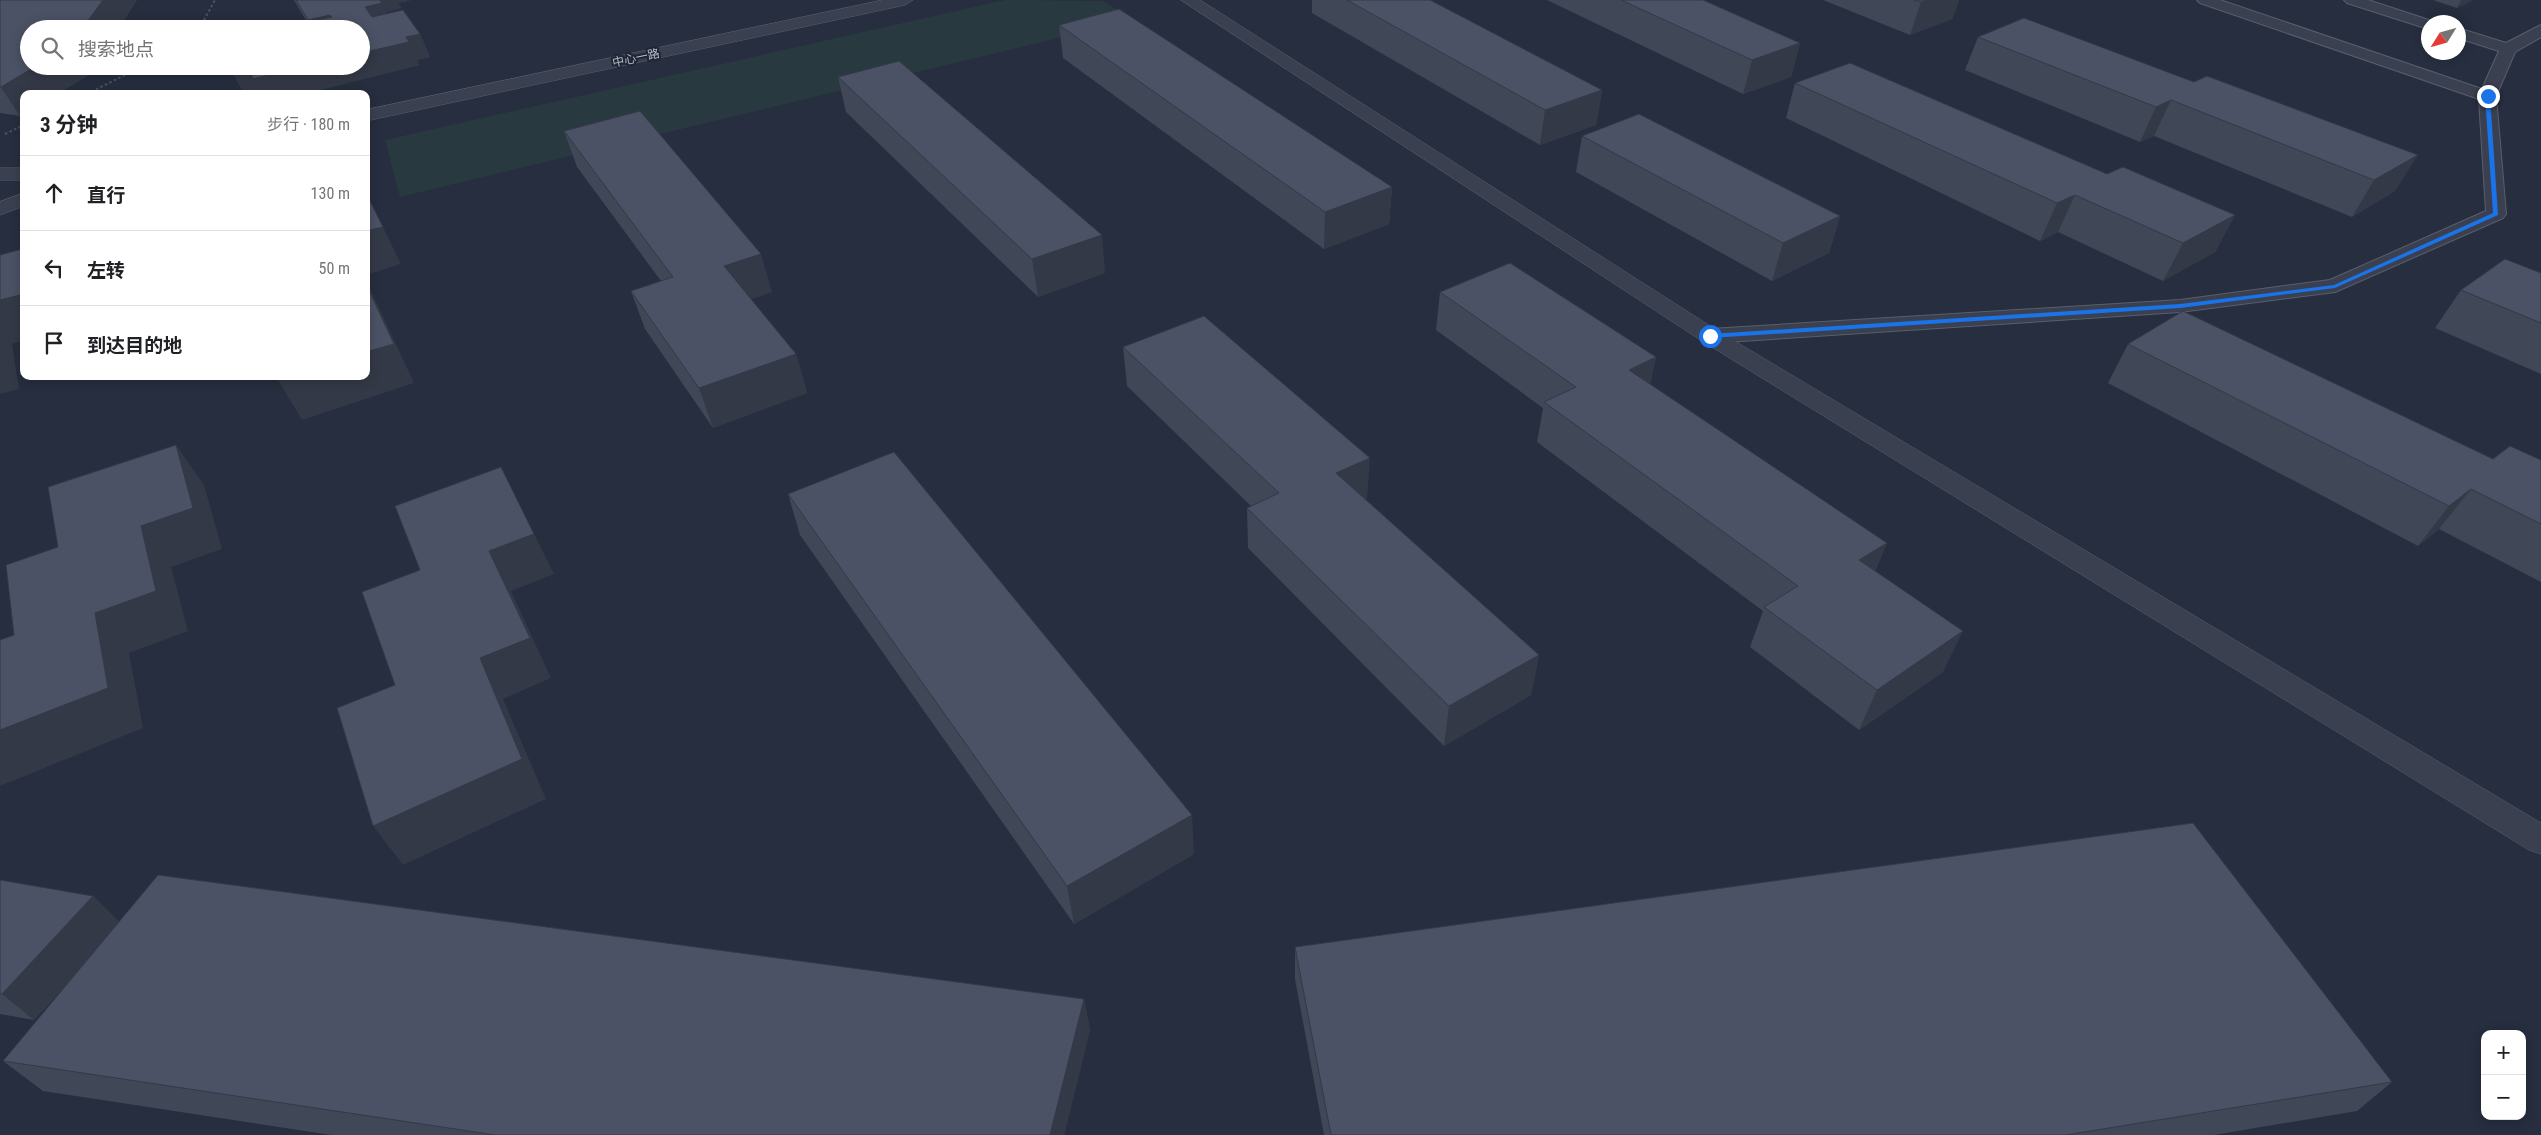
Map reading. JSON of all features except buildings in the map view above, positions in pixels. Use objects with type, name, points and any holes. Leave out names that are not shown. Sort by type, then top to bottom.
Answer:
[{"type":"street","name":"中心一路","points":[[370,115],[905,0]]},
{"type":"street","points":[[1189,0],[1710,336],[2541,840]]},
{"type":"street","points":[[0,174],[20,174]]},
{"type":"street","points":[[0,209],[20,201]]},
{"type":"lane","points":[[2205,0],[2488,96]]},
{"type":"lane","points":[[2352,0],[2421,22]]},
{"type":"lane","points":[[1710,336],[2180,306],[2335,286],[2496,214],[2488,96],[2508,49],[2541,30]]},
{"type":"lane","points":[[2466,36],[2508,49]]},
{"type":"path","points":[[204,20],[215,0]]},
{"type":"path","points":[[95,90],[125,75]]},
{"type":"path","points":[[0,137],[20,127]]},
{"type":"shaded area","points":[[1005,0],[1103,1],[1133,20],[400,197],[385,140]]},
{"type":"route","points":[[1710,336],[2180,306],[2335,286],[2496,214],[2488,96]]}]
